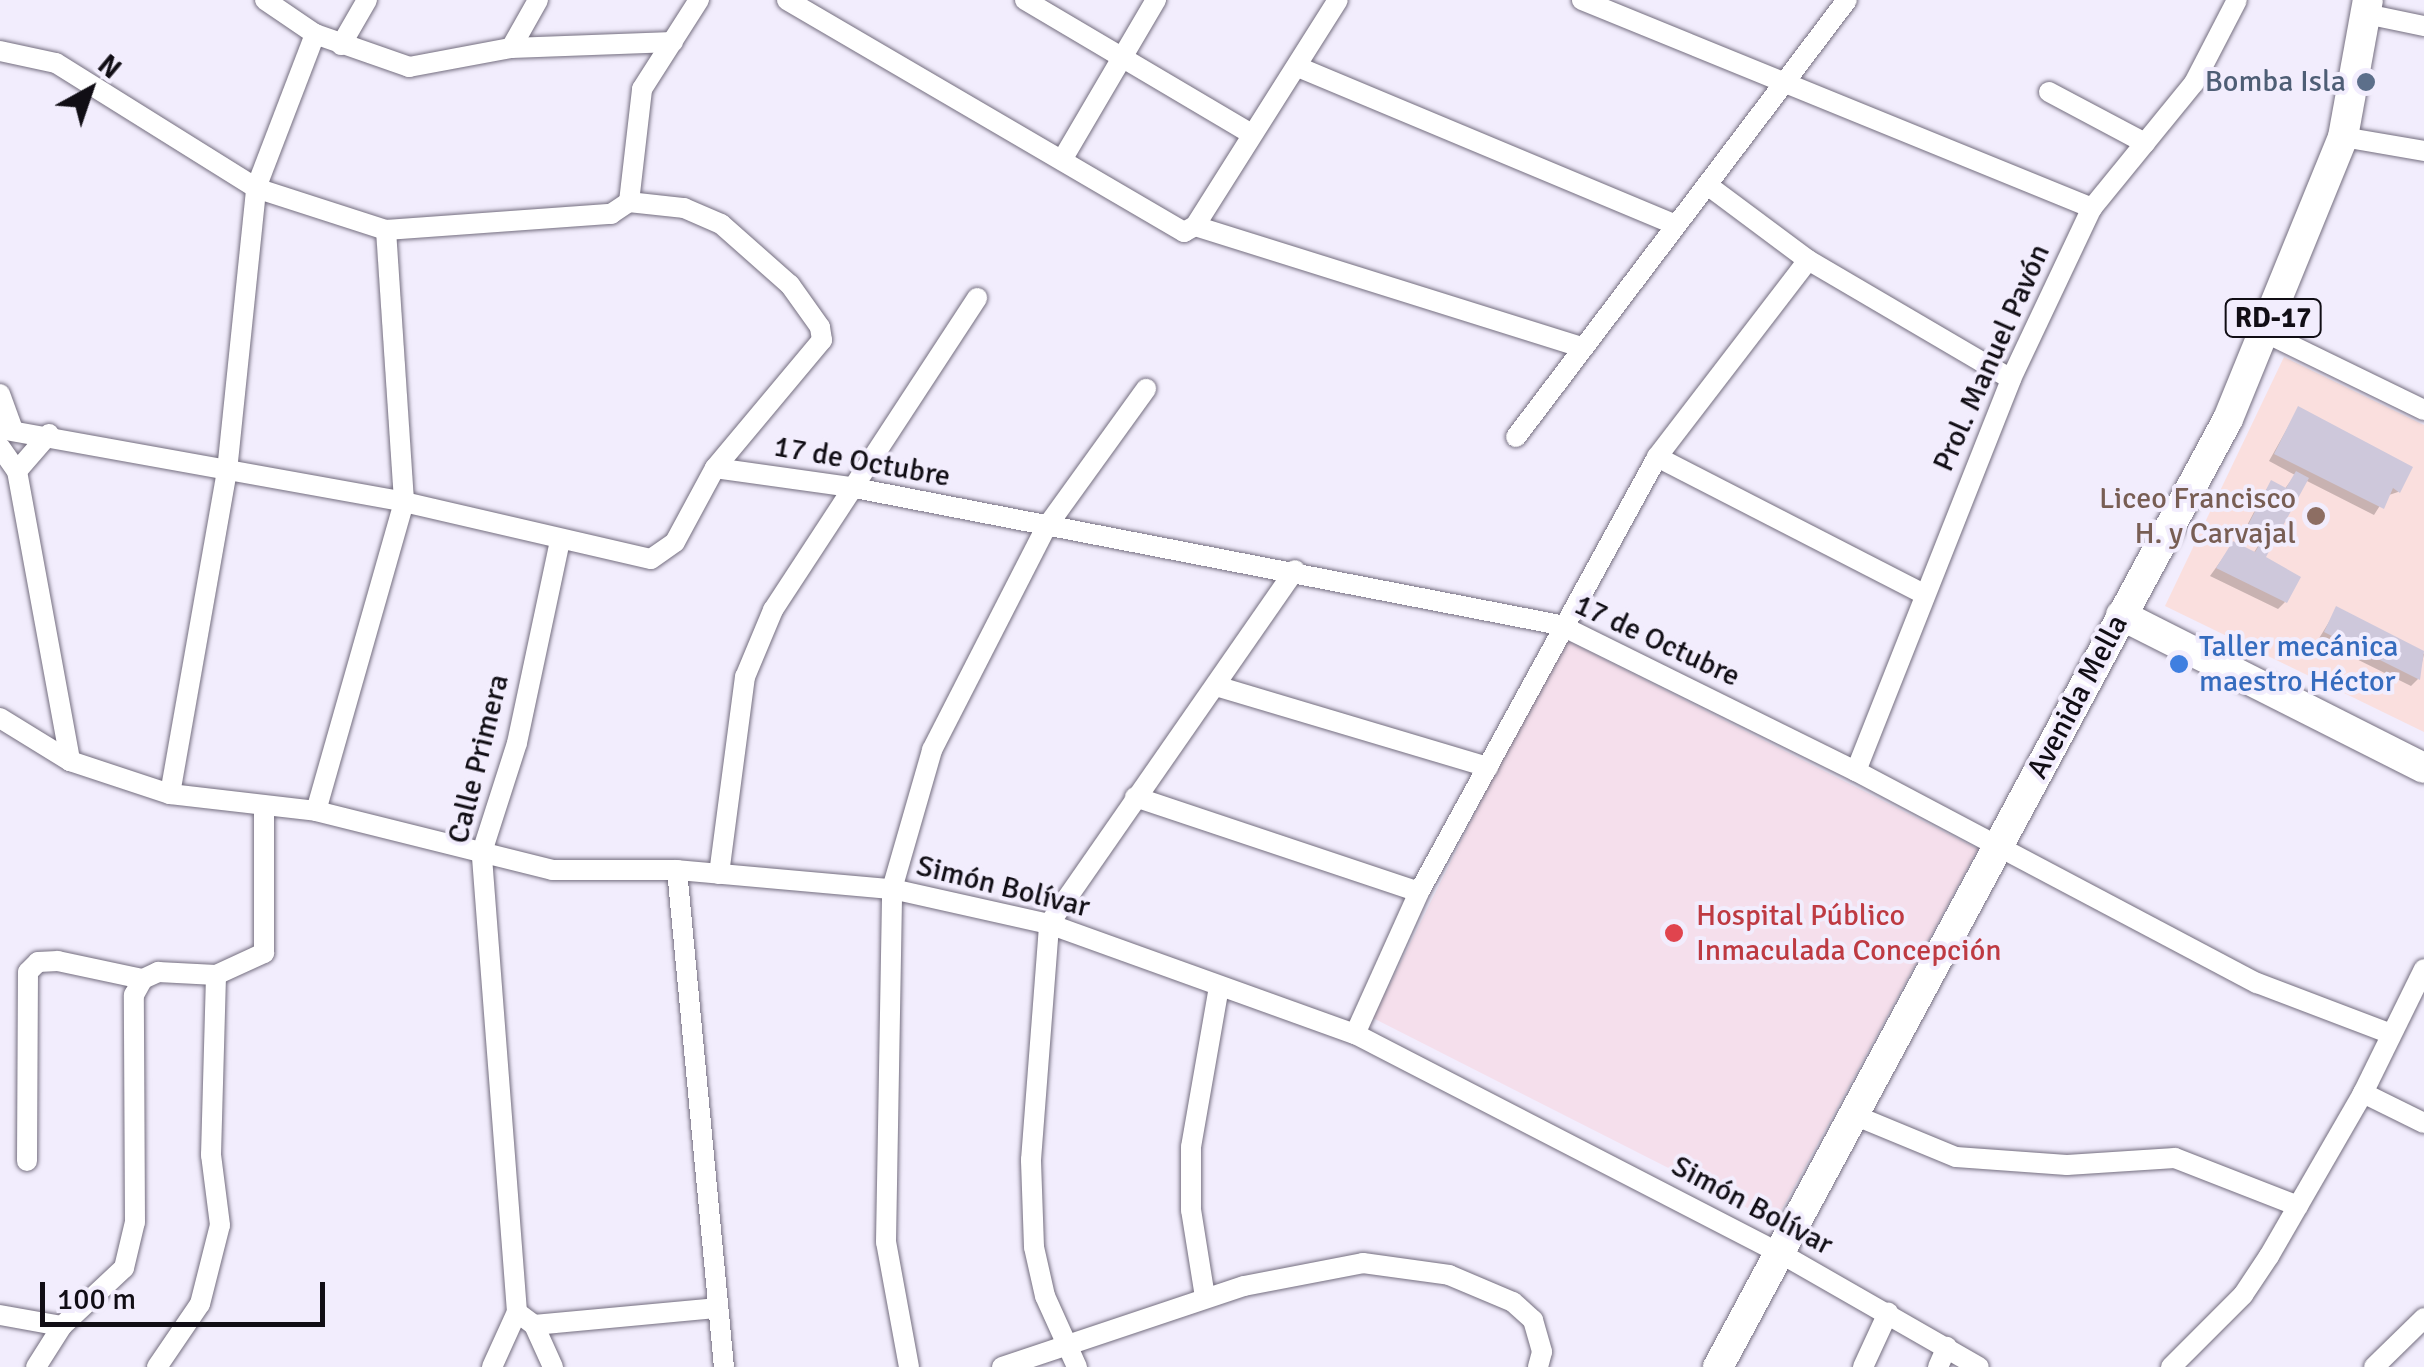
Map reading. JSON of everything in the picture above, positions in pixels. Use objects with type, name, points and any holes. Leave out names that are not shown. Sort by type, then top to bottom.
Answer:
[{"type":"main road","name":"Avenida Mella","points":[[1718,1367],[2228,419],[2266,333],[2342,136],[2367,7]]},
{"type":"main road","points":[[2121,615],[2424,768]]},
{"type":"street","points":[[265,0],[315,34],[409,67],[512,48],[672,42]]},
{"type":"street","points":[[341,45],[366,0]]},
{"type":"street","points":[[512,48],[538,0]]},
{"type":"street","points":[[629,202],[642,89],[699,0]]},
{"type":"street","points":[[787,0],[1184,232],[1195,226],[1250,133],[1298,67],[1338,0]]},
{"type":"street","points":[[1025,0],[1122,53],[1250,133]]},
{"type":"street","points":[[1062,160],[1156,0]]},
{"type":"street","points":[[1582,0],[1789,79],[2092,208]]},
{"type":"street","points":[[1516,437],[1674,224],[1710,187],[1847,0]]},
{"type":"street","name":"Prol. Manuel Pavón","points":[[1856,771],[2011,380],[2092,208],[2194,83],[2237,0]]},
{"type":"street","points":[[2367,7],[2424,26]]},
{"type":"street","points":[[170,794],[228,472],[256,188],[315,34]]},
{"type":"street","points":[[0,50],[56,63],[256,188],[386,230],[611,214],[629,202],[684,208],[721,224],[790,285],[820,327],[822,340],[716,468],[666,552],[624,557],[404,502],[6,429],[0,394]]},
{"type":"street","points":[[1298,67],[1674,224]]},
{"type":"street","points":[[2049,92],[2145,143]]},
{"type":"street","points":[[2342,136],[2424,151]]},
{"type":"street","points":[[1710,187],[1808,260],[2011,380]]},
{"type":"street","points":[[1195,226],[1582,347]]},
{"type":"street","points":[[316,812],[404,502],[386,230]]},
{"type":"street","points":[[1355,1034],[1419,892],[1560,625],[1657,457],[1808,260]]},
{"type":"street","points":[[719,874],[745,677],[772,610],[977,298]]},
{"type":"street","points":[[2266,333],[2424,410]]},
{"type":"street","points":[[910,1367],[886,1242],[892,889],[932,750],[1046,529],[1146,389]]},
{"type":"street","points":[[16,472],[49,434]]},
{"type":"street","points":[[0,448],[16,472],[70,761]]},
{"type":"street","points":[[1657,457],[1924,594]]},
{"type":"street","name":"17 de Octubre","points":[[716,468],[850,487],[1046,529],[1295,570],[1560,625],[1856,771],[2257,983],[2391,1034]]},
{"type":"street","name":"Calle Primera","points":[[554,1367],[525,1319],[482,852],[517,743],[560,541]]},
{"type":"street","points":[[1077,1367],[1064,1343],[1034,1248],[1031,1160],[1049,924],[1295,570]]},
{"type":"street","points":[[1216,686],[1488,767]]},
{"type":"street","name":"Simón Bolívar","points":[[0,718],[70,761],[170,794],[316,812],[552,870],[677,870],[892,889],[1049,924],[1355,1034],[1780,1253],[1978,1367]]},
{"type":"street","points":[[1136,798],[1419,892]]},
{"type":"street","points":[[27,1161],[28,972],[38,962],[58,961],[142,979],[158,972],[216,975],[264,953],[264,808]]},
{"type":"street","points":[[677,870],[724,1367]]},
{"type":"street","points":[[2172,1367],[2243,1295],[2363,1093],[2424,969]]},
{"type":"street","points":[[160,1366],[200,1304],[220,1226],[211,1155],[216,975]]},
{"type":"street","points":[[36,1367],[62,1326],[99,1298],[124,1268],[134,1222],[134,995],[142,979]]},
{"type":"street","points":[[1205,1297],[1191,1210],[1191,1146],[1219,987]]},
{"type":"street","points":[[2363,1093],[2424,1123]]},
{"type":"street","points":[[1854,1115],[1956,1157],[2067,1165],[2175,1158],[2298,1206]]},
{"type":"street","points":[[1002,1367],[1205,1297],[1317,1267],[1362,1263],[1449,1275],[1513,1302],[1532,1320],[1542,1352],[1538,1367]]},
{"type":"street","points":[[492,1367],[525,1319],[718,1308]]},
{"type":"street","points":[[1863,1367],[1888,1313]]},
{"type":"street","points":[[0,1315],[62,1326]]},
{"type":"street","points":[[2374,1367],[2424,1318]]},
{"type":"street","points":[[1938,1367],[1947,1347]]},
{"type":"shaded area","name":"Liceo Francisco H. y Carvajal","points":[[2284,357],[2424,425],[2424,732],[2165,606]]},
{"type":"shaded area","name":"Hospital Público Inmaculada Concepción","points":[[1562,638],[1978,849],[1775,1222],[1373,1018]]},
{"type":"building","points":[[2298,406],[2413,467],[2400,493],[2393,488],[2384,509],[2274,454]]},
{"type":"building","points":[[2296,471],[2309,478],[2266,557],[2301,577],[2287,603],[2216,568],[2233,541],[2255,552],[2264,538],[2247,527],[2271,480],[2286,488]]},
{"type":"building","points":[[2336,606],[2424,651],[2420,680],[2324,632]]},
{"type":"place","name":"Bomba Isla","points":[[2366,82]]},
{"type":"place","name":"Liceo Francisco H. y Carvajal","points":[[2316,516]]},
{"type":"place","name":"Taller mecánica maestro Héctor","points":[[2179,664]]},
{"type":"place","name":"Hospital Público Inmaculada Concepción","points":[[1674,933]]}]
